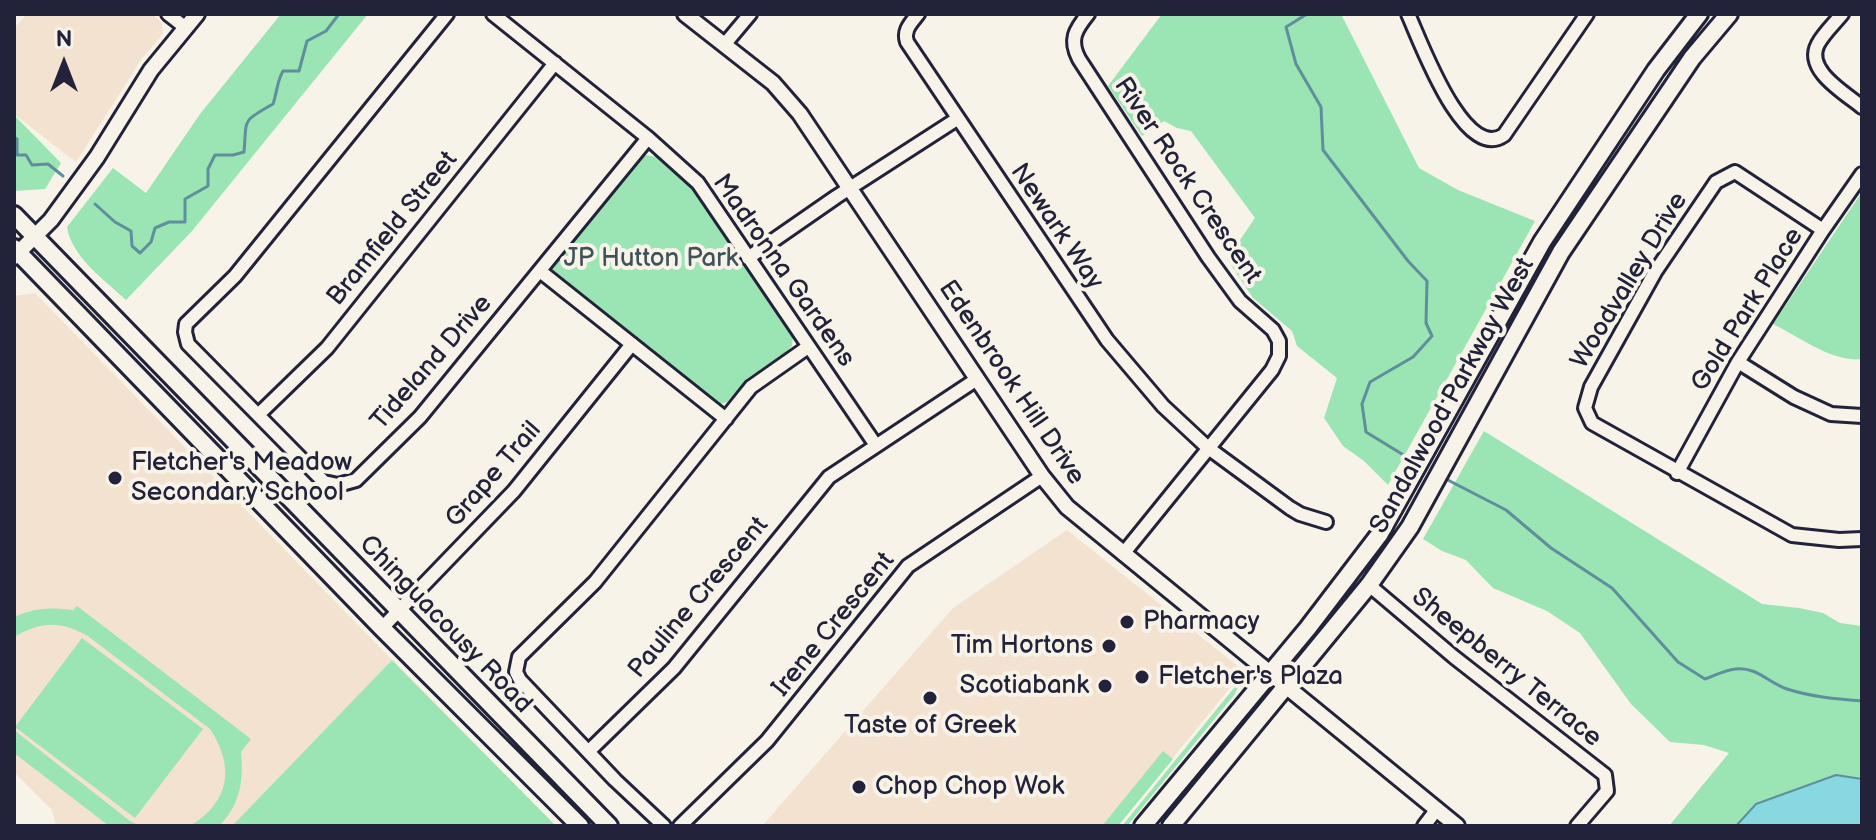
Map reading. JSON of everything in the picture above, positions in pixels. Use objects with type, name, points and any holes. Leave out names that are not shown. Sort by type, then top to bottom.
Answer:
[{"type":"main road","name":"Sandalwood Parkway West","points":[[1143,826],[1379,535],[1542,242],[1656,70],[1699,14]]},
{"type":"main road","name":"Sandalwood Parkway West","points":[[1171,826],[1369,585],[1422,508],[1561,252],[1692,58],[1729,14]]},
{"type":"main road","name":"Chinguacousy Road","points":[[14,215],[609,826]]},
{"type":"main road","name":"Chinguacousy Road","points":[[15,252],[580,826]]},
{"type":"street","points":[[168,14],[186,28]]},
{"type":"street","points":[[15,252],[51,220],[88,170],[151,70],[197,14]]},
{"type":"street","name":"Tideland Drive","points":[[447,14],[235,276],[186,324],[188,344],[324,482],[338,485],[356,480],[420,417],[648,138]]},
{"type":"street","name":"Madronna Gardens","points":[[493,14],[648,138],[698,183],[875,444]]},
{"type":"street","name":"Edenbrook Hill Drive","points":[[685,14],[773,83],[800,114],[1042,476],[1075,515],[1457,826]]},
{"type":"street","points":[[724,45],[750,14]]},
{"type":"street","name":"Newark Way","points":[[918,14],[907,27],[907,42],[1107,340],[1163,406],[1207,447],[1290,508],[1326,522]]},
{"type":"street","name":"River Rock Crescent","points":[[1088,14],[1075,30],[1073,48],[1079,59],[1208,257],[1240,301],[1273,330],[1279,341],[1279,356],[1272,370],[1123,554]]},
{"type":"street","points":[[1408,14],[1455,114],[1468,128],[1490,140],[1504,135],[1587,14]]},
{"type":"street","points":[[1842,14],[1819,43],[1815,63],[1820,71],[1862,107]]},
{"type":"street","name":"Bramfield Street","points":[[258,415],[327,348],[555,63]]},
{"type":"street","points":[[748,258],[957,119]]},
{"type":"street","name":"Woodvalley Drive","points":[[1823,230],[1735,172],[1716,182],[1655,272],[1591,387],[1585,408],[1592,423],[1792,535],[1862,539]]},
{"type":"street","name":"Gold Park Place","points":[[1677,473],[1738,362],[1862,174]]},
{"type":"street","points":[[540,271],[726,419]]},
{"type":"street","name":"Grape Trail","points":[[382,628],[514,491],[632,344]]},
{"type":"street","points":[[664,826],[615,780],[520,680],[516,672],[519,657],[595,582],[751,387],[808,347]]},
{"type":"street","points":[[1738,362],[1794,397],[1831,414],[1862,416]]},
{"type":"street","name":"Pauline Crescent","points":[[589,751],[674,668],[829,477],[977,379]]},
{"type":"street","name":"Irene Crescent","points":[[680,826],[767,741],[908,566],[1042,476]]},
{"type":"street","name":"Sheepberry Terrace","points":[[1369,585],[1454,657],[1605,775],[1607,791],[1577,826]]},
{"type":"street","points":[[1424,826],[1437,809]]},
{"type":"shaded area","points":[[27,14],[152,14],[162,23],[163,34],[143,57],[76,162],[14,114],[14,28]]},
{"type":"shaded area","name":"Fletcher's Meadow Secondary School","points":[[35,293],[392,660],[232,826],[56,826],[52,810],[14,772],[14,296]]},
{"type":"shaded area","name":"Fletcher's Plaza","points":[[1067,530],[1244,671],[1117,826],[762,826],[953,608]]},
{"type":"green space","points":[[281,14],[368,14],[192,231],[126,300],[82,258],[67,227],[113,168],[146,193],[200,114]]},
{"type":"green space","points":[[1162,14],[1341,14],[1419,168],[1458,190],[1535,221],[1388,485],[1364,461],[1343,446],[1324,418],[1337,378],[1297,346],[1292,331],[1253,298],[1227,259],[1255,218],[1191,131],[1164,121],[1142,136],[1108,86]]},
{"type":"green space","points":[[14,115],[61,163],[45,189],[14,191]]},
{"type":"green space","name":"JP Hutton Park","points":[[646,155],[657,157],[691,187],[793,336],[792,346],[786,352],[748,378],[727,402],[718,405],[552,274],[555,261],[637,161]]},
{"type":"green space","points":[[1862,192],[1862,359],[1851,359],[1816,348],[1773,324]]},
{"type":"green space","points":[[1484,431],[1762,604],[1823,613],[1840,623],[1862,626],[1862,826],[1669,826],[1729,753],[1704,745],[1670,742],[1631,704],[1580,633],[1547,611],[1493,588],[1466,560],[1442,551],[1423,539]]},
{"type":"green space","points":[[77,606],[251,739],[241,752],[241,783],[236,801],[219,826],[190,826],[214,806],[224,783],[223,757],[210,729],[78,631],[51,625],[14,637],[14,617],[43,609],[73,610]]},
{"type":"green space","points":[[82,638],[203,729],[135,818],[15,727]]},
{"type":"green space","points":[[392,660],[556,826],[232,826]]},
{"type":"green space","points":[[1242,678],[1235,694],[1128,825],[1122,826]]},
{"type":"green space","points":[[14,730],[130,821],[141,826],[109,826],[14,753]]},
{"type":"green space","points":[[1163,751],[1173,759],[1118,826],[1102,826]]},
{"type":"water","points":[[1836,775],[1862,779],[1862,826],[1736,826],[1756,804]]},
{"type":"waterway","points":[[95,204],[115,222],[131,231],[132,246],[140,253],[151,242],[155,228],[169,222],[185,222],[185,199],[208,186],[208,169],[215,155],[244,152],[248,122],[255,114],[273,104],[283,71],[299,71],[307,41],[326,31],[339,14]]},
{"type":"waterway","points":[[1307,14],[1286,27],[1296,64],[1321,107],[1323,150],[1408,261],[1427,281],[1426,323],[1432,336],[1413,357],[1370,382],[1362,404],[1366,432],[1415,462]]},
{"type":"waterway","points":[[14,137],[17,139],[17,155],[26,155],[32,165],[48,164],[63,176]]},
{"type":"waterway","points":[[1442,477],[1506,510],[1551,548],[1612,588],[1678,662],[1705,679],[1743,669],[1756,672],[1796,692],[1862,701]]},
{"type":"place","name":"Fletcher's Meadow Secondary School","points":[[115,478]]},
{"type":"place","name":"Pharmacy","points":[[1127,622]]},
{"type":"place","name":"Tim Hortons","points":[[1109,646]]},
{"type":"place","name":"Fletcher's Plaza","points":[[1142,677]]},
{"type":"place","name":"Scotiabank","points":[[1105,686]]},
{"type":"place","name":"Taste of Greek","points":[[930,698]]},
{"type":"place","name":"Chop Chop Wok","points":[[859,787]]}]
